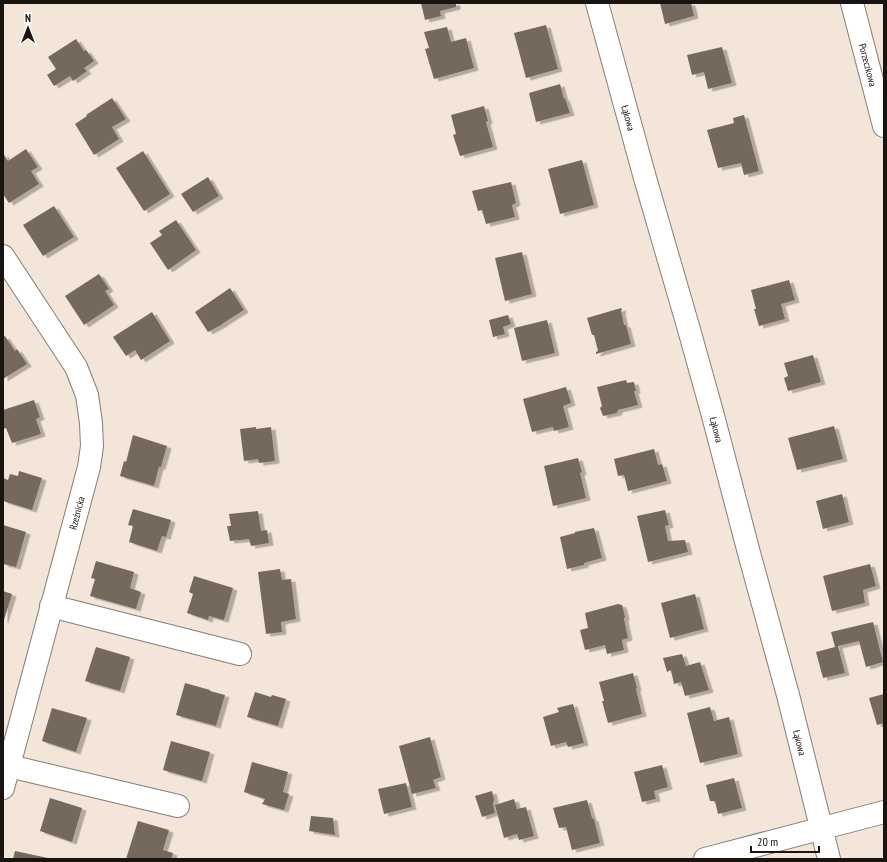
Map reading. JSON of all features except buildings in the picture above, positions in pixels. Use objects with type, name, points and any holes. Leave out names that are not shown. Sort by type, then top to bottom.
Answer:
[{"type":"street","name":"Łąkowa","points":[[597,3],[643,172],[712,412],[748,553],[788,695],[829,859]]},
{"type":"street","name":"Porzeczkowa","points":[[852,3],[884,126]]},
{"type":"street","name":"Rzeźnicka","points":[[3,256],[76,367],[87,395],[91,423],[92,446],[90,467],[51,606],[3,788]]},
{"type":"street","points":[[51,606],[240,654]]},
{"type":"street","points":[[9,766],[178,806]]},
{"type":"street","points":[[706,859],[884,812]]}]
